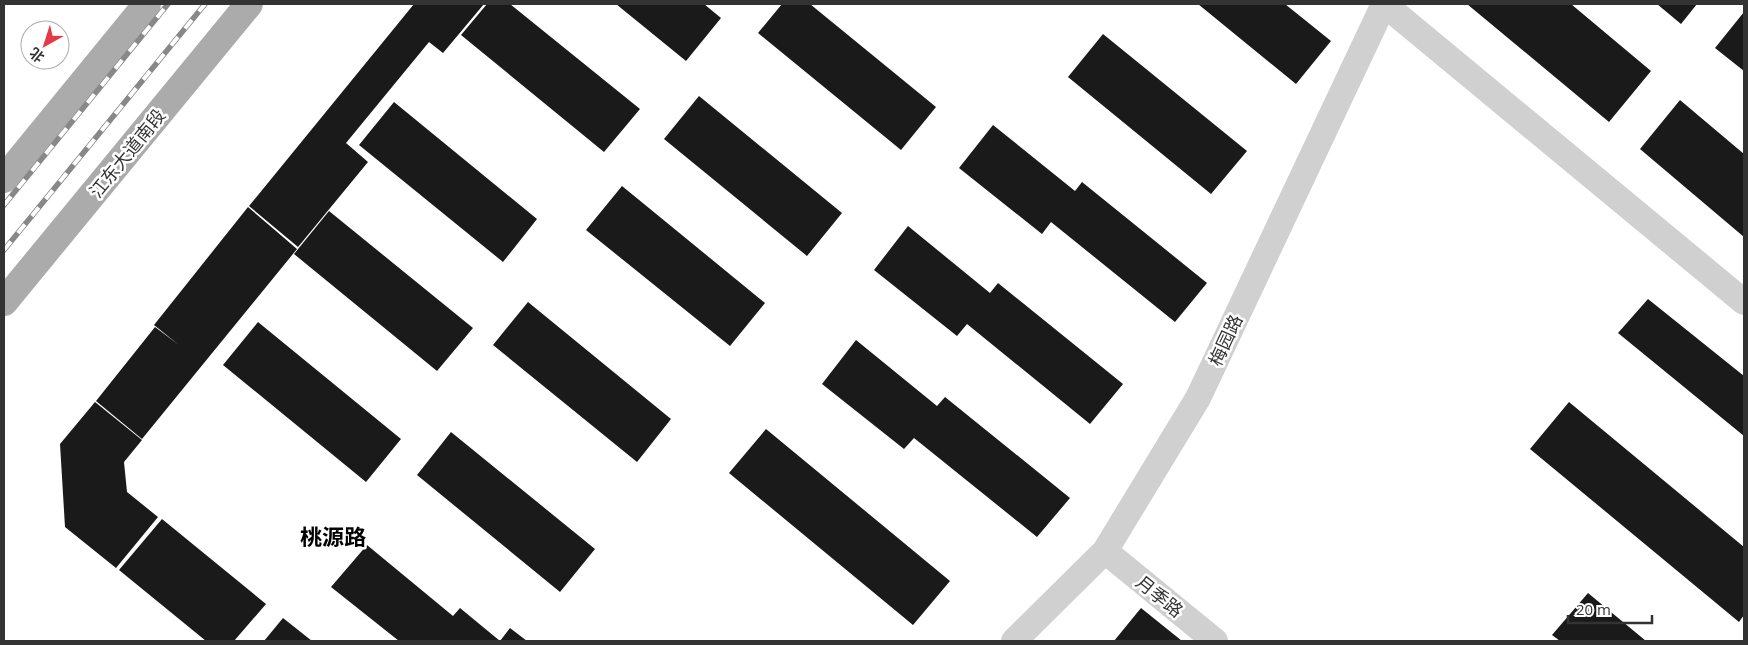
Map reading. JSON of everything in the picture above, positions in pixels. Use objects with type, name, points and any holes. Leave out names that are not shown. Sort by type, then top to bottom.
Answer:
[{"type":"main road","points":[[4,179],[147,4]]},
{"type":"main road","name":"江东大道南段","points":[[4,302],[250,4]]},
{"type":"street","points":[[1384,4],[1744,302]]},
{"type":"street","name":"梅园路","points":[[1014,641],[1105,551],[1198,398],[1384,4]]},
{"type":"street","name":"月季路","points":[[1105,551],[1215,641]]},
{"type":"building","points":[[414,4],[484,4],[443,53],[429,42],[346,143],[368,162],[298,247],[249,206]]},
{"type":"building","points":[[487,4],[510,4],[640,109],[604,152],[461,35]]},
{"type":"building","points":[[616,4],[704,4],[721,18],[686,61]]},
{"type":"building","points":[[782,4],[810,4],[936,107],[901,150],[758,33]]},
{"type":"building","points":[[1198,4],[1285,4],[1331,41],[1296,84]]},
{"type":"building","points":[[1467,4],[1571,4],[1651,71],[1609,122]]},
{"type":"building","points":[[1657,4],[1697,4],[1681,24]]},
{"type":"building","points":[[1744,12],[1744,71],[1715,48]]},
{"type":"building","points":[[1103,34],[1247,151],[1211,194],[1068,77]]},
{"type":"building","points":[[699,96],[842,213],[807,256],[664,139]]},
{"type":"building","points":[[1680,100],[1744,154],[1744,237],[1640,149]]},
{"type":"building","points":[[394,102],[537,219],[503,262],[359,145]]},
{"type":"building","points":[[993,125],[1075,191],[1082,182],[1207,283],[1175,322],[1051,222],[1042,234],[959,168]]},
{"type":"building","points":[[622,186],[765,303],[730,346],[586,230]]},
{"type":"building","points":[[248,207],[297,249],[142,439],[96,401],[155,327],[179,345],[154,325]]},
{"type":"building","points":[[329,211],[473,328],[437,371],[294,254]]},
{"type":"building","points":[[908,226],[990,293],[998,283],[1123,384],[1090,424],[967,324],[957,336],[874,270]]},
{"type":"building","points":[[1648,299],[1744,376],[1744,436],[1618,333]]},
{"type":"building","points":[[528,302],[671,419],[637,462],[493,345]]},
{"type":"building","points":[[258,322],[401,439],[366,482],[223,365]]},
{"type":"building","points":[[856,340],[937,406],[945,397],[1070,498],[1037,537],[914,438],[904,449],[822,384]]},
{"type":"building","points":[[95,402],[142,440],[124,462],[127,492],[158,517],[116,568],[65,527],[60,444]]},
{"type":"building","points":[[1569,402],[1744,547],[1744,615],[1739,622],[1530,449]]},
{"type":"building","points":[[766,429],[950,581],[913,625],[729,473]]},
{"type":"building","points":[[451,432],[595,549],[560,592],[417,475]]},
{"type":"building","points":[[162,519],[266,604],[234,641],[206,641],[119,570]]},
{"type":"building","points":[[367,545],[453,616],[460,608],[500,641],[399,641],[331,587]]},
{"type":"building","points":[[1588,593],[1646,641],[1560,641],[1552,635]]},
{"type":"building","points":[[1141,608],[1182,641],[1114,641]]},
{"type":"building","points":[[283,618],[312,641],[264,641]]},
{"type":"building","points":[[510,628],[527,641],[500,641]]},
{"type":"railway","points":[[4,205],[168,4]]},
{"type":"railway","points":[[4,250],[205,4]]},
{"type":"district","name":"桃源路","points":[[333,536]]}]
